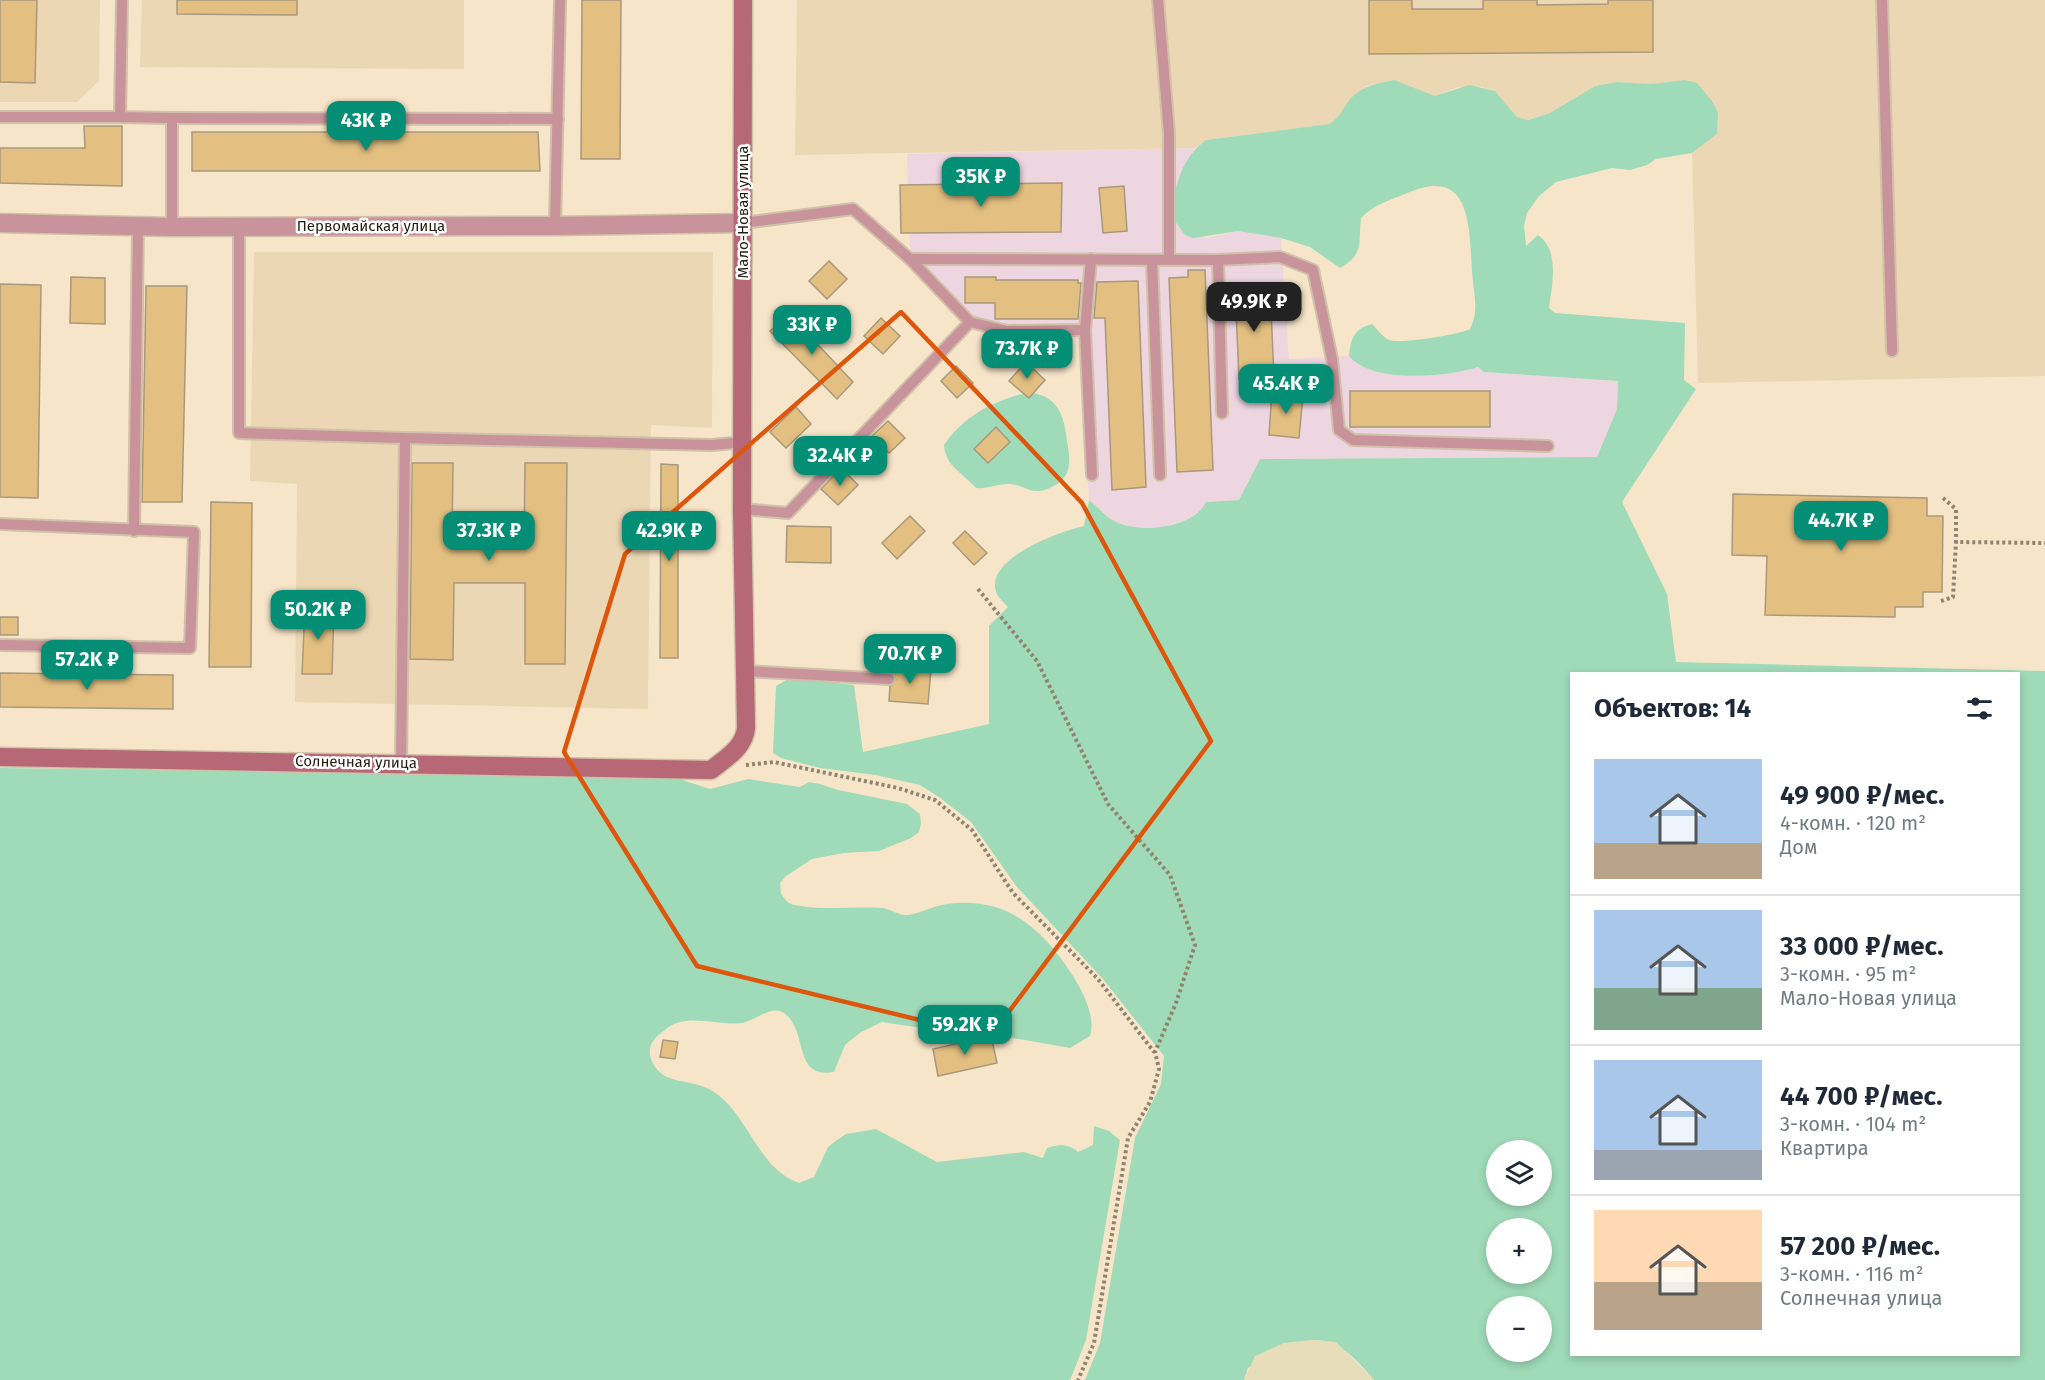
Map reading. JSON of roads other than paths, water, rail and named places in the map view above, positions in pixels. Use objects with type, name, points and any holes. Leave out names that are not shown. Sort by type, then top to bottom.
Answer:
[{"type":"street","name":"Мало-Новая улица","points":[[711,770],[734,751],[745,733],[742,509],[744,442],[742,0]]},
{"type":"street","name":"Первомайская улица","points":[[0,223],[138,226],[555,226],[743,223]]},
{"type":"street","name":"Солнечная улица","points":[[0,757],[711,770]]},
{"type":"lane","points":[[120,117],[122,0]]},
{"type":"lane","points":[[555,226],[560,0]]},
{"type":"lane","points":[[1158,0],[1169,133],[1169,258]]},
{"type":"lane","points":[[1882,0],[1892,351]]},
{"type":"lane","points":[[0,117],[558,118]]},
{"type":"lane","points":[[171,118],[172,226]]},
{"type":"lane","points":[[743,223],[853,209],[910,259],[970,322],[1007,331],[1085,330]]},
{"type":"lane","points":[[134,531],[138,226]]},
{"type":"lane","points":[[238,226],[239,434],[712,445],[744,442]]},
{"type":"lane","points":[[910,259],[1152,260],[1169,258],[1218,260],[1280,257],[1312,270],[1332,359],[1339,430],[1353,440],[1548,446]]},
{"type":"lane","points":[[1091,259],[1085,330],[1092,475]]},
{"type":"lane","points":[[1152,260],[1160,475]]},
{"type":"lane","points":[[1218,260],[1222,413]]},
{"type":"lane","points":[[742,509],[788,513],[970,322]]},
{"type":"lane","points":[[401,763],[405,438]]},
{"type":"lane","points":[[0,524],[194,532],[190,648],[0,645]]},
{"type":"lane","points":[[745,671],[889,679]]}]
